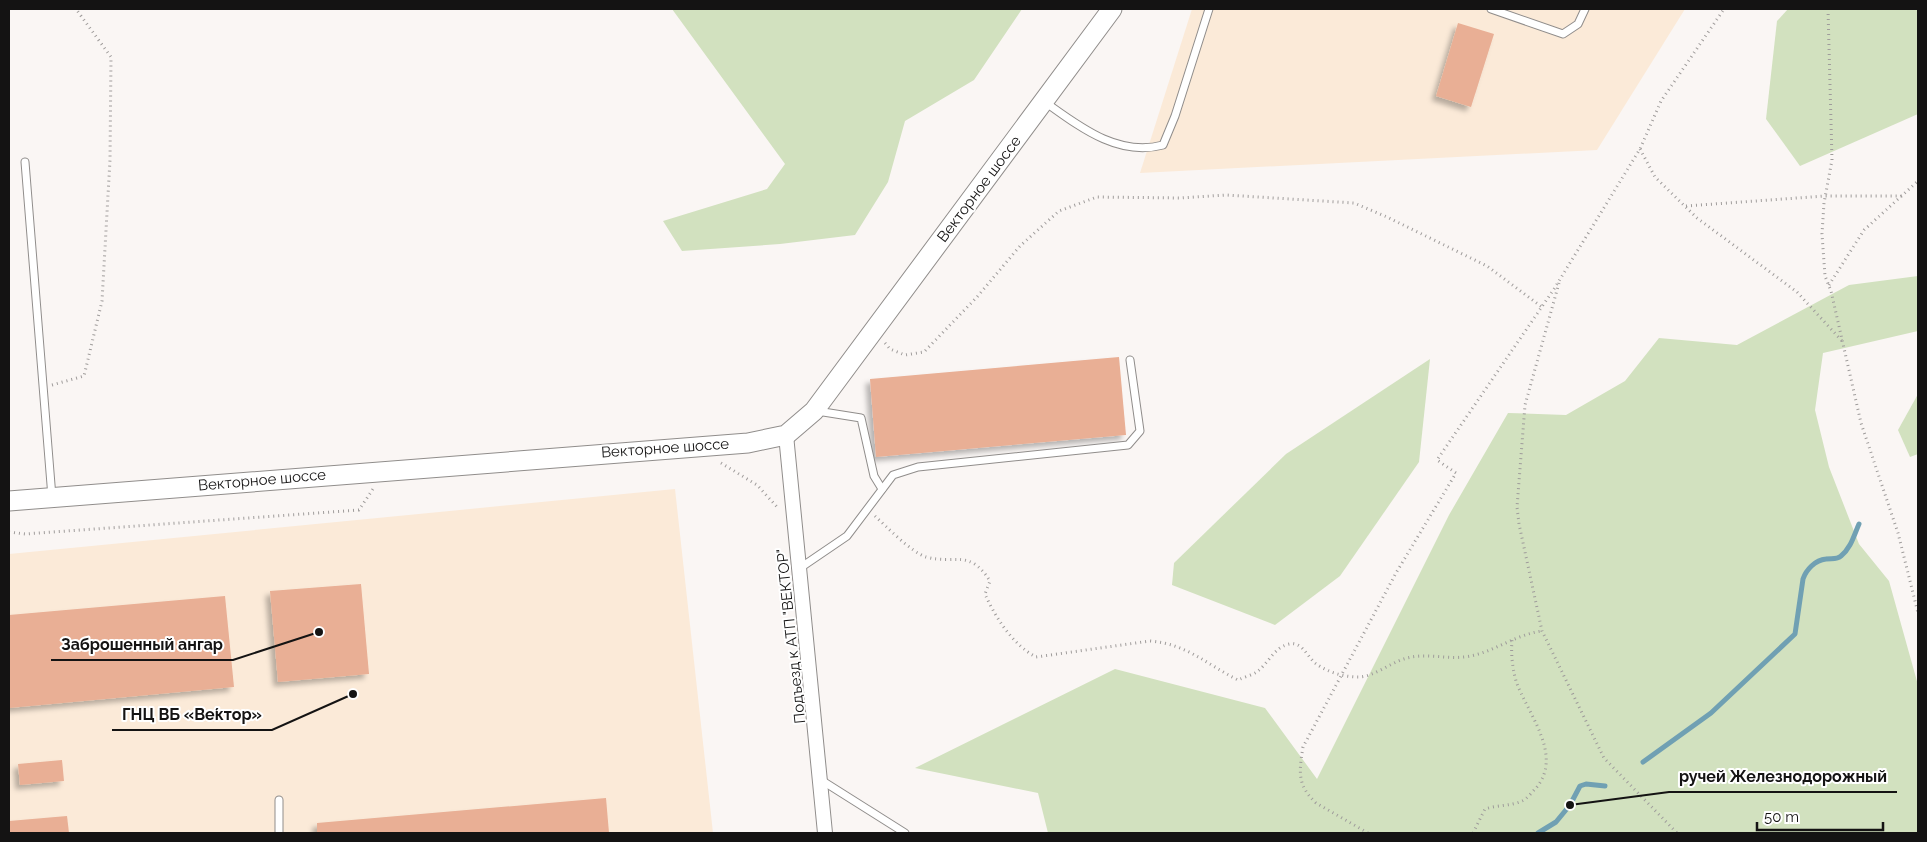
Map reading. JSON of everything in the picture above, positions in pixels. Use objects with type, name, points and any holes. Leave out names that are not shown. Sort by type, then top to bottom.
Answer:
[{"type":"main road","name":"Векторное шоссе","points":[[9,501],[748,442],[786,435],[814,410],[872,330],[1045,102],[1112,9]]},
{"type":"street","name":"Подъезд к АТП \"ВЕКТОР\"","points":[[786,435],[825,833]]},
{"type":"lane","points":[[1045,102],[1090,134],[1115,144],[1148,149],[1163,145],[1175,116],[1209,9]]},
{"type":"lane","points":[[1490,9],[1563,34],[1578,24],[1585,9]]},
{"type":"lane","points":[[25,162],[45,388],[52,497]]},
{"type":"lane","points":[[800,568],[847,536],[893,475],[918,467],[1128,445],[1140,431],[1130,360]]},
{"type":"lane","points":[[814,410],[861,418],[874,476],[882,489]]},
{"type":"lane","points":[[821,780],[905,833]]},
{"type":"lane","points":[[279,800],[279,833]]},
{"type":"path","points":[[45,388],[84,376],[102,302],[110,160],[111,57],[76,9]]},
{"type":"path","points":[[1368,833],[1316,803],[1309,796],[1299,776],[1303,748],[1396,573],[1456,474],[1437,460],[1542,307],[1640,149],[1660,101],[1724,9]]},
{"type":"path","points":[[1828,9],[1832,160],[1825,196],[1822,234],[1825,276],[1843,341],[1861,423],[1898,533],[1918,613]]},
{"type":"path","points":[[1640,149],[1655,177],[1697,218],[1797,292],[1843,341]]},
{"type":"path","points":[[1829,285],[1864,230],[1918,181]]},
{"type":"path","points":[[872,330],[890,348],[905,355],[924,352],[978,297],[1020,246],[1059,211],[1097,197],[1180,198],[1226,195],[1354,203],[1487,266],[1542,307]]},
{"type":"path","points":[[1685,206],[1825,196],[1902,196]]},
{"type":"path","points":[[1560,278],[1525,405],[1517,508],[1542,631],[1604,758],[1677,833]]},
{"type":"path","points":[[714,460],[735,470],[757,485],[782,514]]},
{"type":"path","points":[[9,532],[26,534],[359,510],[376,486]]},
{"type":"path","points":[[868,508],[896,536],[925,557],[971,561],[982,568],[990,581],[985,594],[991,608],[1022,650],[1036,657],[1150,641],[1168,643],[1188,650],[1238,680],[1258,671],[1284,645],[1295,643],[1306,650],[1314,662],[1342,676],[1360,677],[1406,658],[1429,655],[1462,657],[1483,653],[1525,633],[1542,631]]},
{"type":"path","points":[[1473,833],[1485,810],[1501,804],[1523,801],[1538,786],[1546,765],[1542,737],[1517,682],[1510,658],[1512,639]]},
{"type":"shaded area","points":[[1192,9],[1685,9],[1597,150],[1140,173]]},
{"type":"shaded area","points":[[675,489],[713,833],[9,833],[9,554]]},
{"type":"green space","points":[[672,9],[1022,9],[974,80],[905,121],[888,182],[855,235],[780,244],[682,251],[663,221],[767,189],[785,164]]},
{"type":"green space","points":[[1788,9],[1918,9],[1918,114],[1800,166],[1766,119],[1777,21]]},
{"type":"green space","points":[[1918,276],[1918,331],[1823,353],[1815,410],[1829,467],[1859,544],[1889,581],[1918,685],[1918,833],[1048,833],[1038,793],[915,768],[1115,669],[1265,708],[1317,779],[1449,515],[1508,413],[1566,415],[1625,381],[1659,338],[1737,345],[1849,285]]},
{"type":"green space","points":[[1430,359],[1419,462],[1340,576],[1275,625],[1172,585],[1174,563],[1286,454]]},
{"type":"green space","points":[[1918,394],[1918,454],[1910,457],[1898,430]]},
{"type":"building","points":[[1458,23],[1494,34],[1471,107],[1436,96]]},
{"type":"building","points":[[1119,357],[1126,435],[876,457],[870,379]]},
{"type":"building","points":[[361,584],[369,674],[278,682],[270,591]]},
{"type":"building","points":[[225,596],[234,687],[9,708],[9,615]]},
{"type":"building","points":[[62,760],[64,781],[20,785],[18,764]]},
{"type":"building","points":[[606,798],[609,833],[317,833],[317,823]]},
{"type":"building","points":[[67,816],[69,833],[9,833],[9,821]]},
{"type":"waterway","points":[[1643,762],[1711,713],[1795,634],[1803,579],[1806,572],[1818,561],[1841,556],[1850,545],[1859,524]]},
{"type":"waterway","points":[[1538,833],[1556,822],[1570,805],[1580,786],[1586,784],[1605,786]]},
{"type":"place","name":"Заброшенный ангар","points":[[319,632]]},
{"type":"place","name":"ГНЦ ВБ «Ве́ктор»","points":[[353,694]]},
{"type":"place","name":"ручей Железнодорожный","points":[[1570,805]]}]
